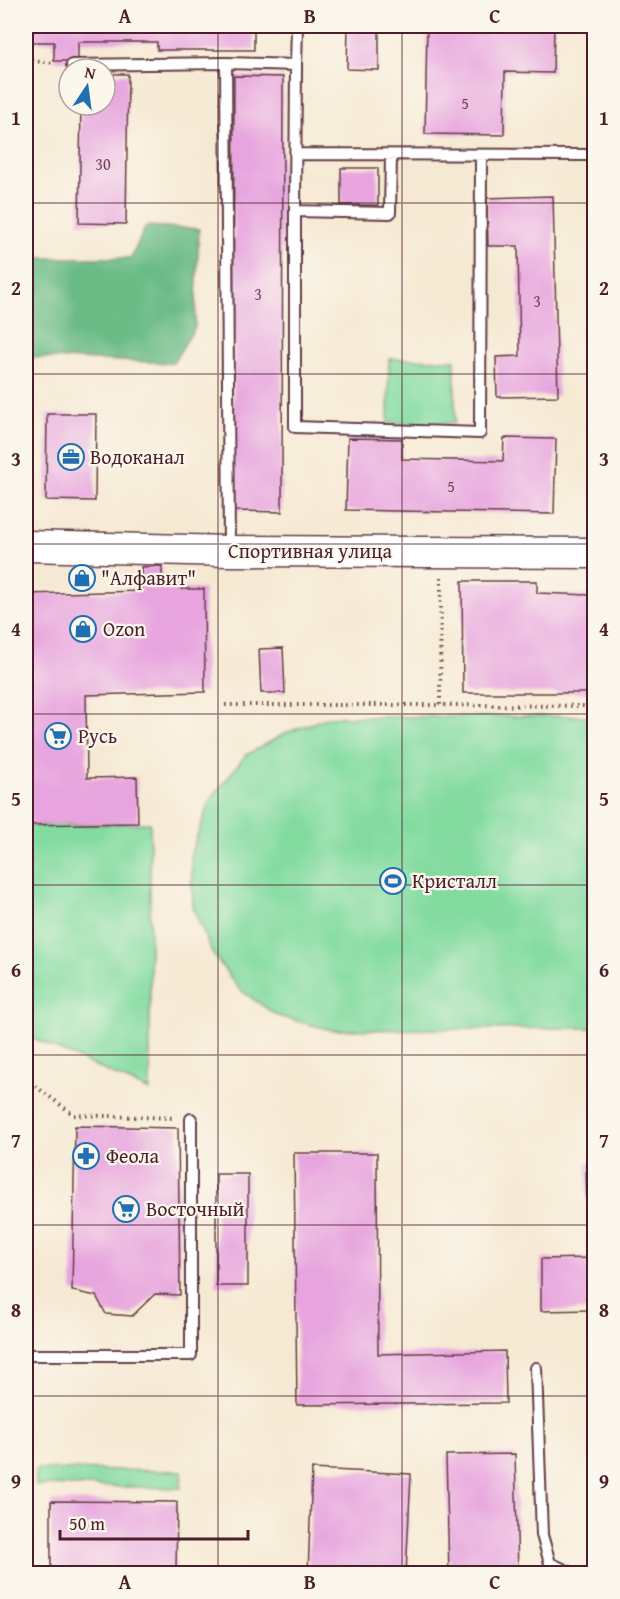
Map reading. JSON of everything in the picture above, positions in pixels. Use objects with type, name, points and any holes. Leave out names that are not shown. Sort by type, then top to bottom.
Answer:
[{"type":"street","name":"Спортивная улица","points":[[26,546],[229,551],[594,553]]},
{"type":"lane","points":[[297,26],[295,427],[480,433],[481,155]]},
{"type":"lane","points":[[226,63],[229,551]]},
{"type":"lane","points":[[117,64],[297,65]]},
{"type":"lane","points":[[295,154],[594,155]]},
{"type":"lane","points":[[295,211],[390,213],[391,156]]},
{"type":"lane","points":[[26,1355],[190,1355],[191,1119]]},
{"type":"lane","points":[[536,1368],[542,1535],[550,1563],[574,1574]]},
{"type":"lane","points":[[585,1574],[594,1574]]},
{"type":"path","points":[[26,60],[57,63]]},
{"type":"path","points":[[440,574],[440,705]]},
{"type":"path","points":[[225,705],[594,706]]},
{"type":"path","points":[[26,1079],[74,1115],[191,1119]]},
{"type":"path","points":[[26,1383],[28,1383],[29,1574]]},
{"type":"green space","points":[[146,226],[199,229],[195,327],[173,363],[26,357],[26,258],[131,258]]},
{"type":"green space","points":[[389,359],[455,360],[455,423],[388,423]]},
{"type":"green space","name":"Кристалл","points":[[594,716],[594,1028],[332,1030],[278,1016],[240,990],[213,954],[193,908],[191,853],[210,800],[246,755],[286,733],[329,717]]},
{"type":"green space","points":[[150,823],[150,1091],[26,1035],[26,826]]},
{"type":"green space","points":[[36,1469],[182,1471],[181,1488],[36,1485]]},
{"type":"building","points":[[26,26],[254,26],[254,50],[157,50],[157,42],[78,42],[78,57],[57,57],[57,61],[54,61],[54,42],[26,42]]},
{"type":"building","points":[[348,26],[379,26],[379,70],[347,69]]},
{"type":"building","points":[[427,26],[554,26],[553,73],[505,72],[504,135],[425,134]]},
{"type":"building","points":[[117,74],[128,74],[126,224],[79,223],[81,117],[117,117]]},
{"type":"building","points":[[234,76],[283,77],[282,512],[233,511]]},
{"type":"building","points":[[341,168],[378,168],[378,205],[341,205]]},
{"type":"building","points":[[553,196],[558,396],[497,397],[496,357],[520,356],[518,246],[488,246],[487,198]]},
{"type":"building","name":"Водоканал","points":[[47,414],[96,414],[95,501],[46,500]]},
{"type":"building","points":[[348,438],[402,439],[402,459],[503,461],[504,438],[556,439],[554,514],[346,510]]},
{"type":"building","name":"Русь","points":[[162,566],[162,581],[181,580],[181,589],[204,589],[205,692],[86,695],[87,778],[137,777],[138,823],[30,825],[26,594],[142,591],[141,567]]},
{"type":"building","points":[[462,581],[537,581],[537,593],[590,595],[591,581],[594,581],[594,693],[463,693]]},
{"type":"building","points":[[283,648],[285,693],[261,693],[259,649]]},
{"type":"building","name":"Восточный","points":[[75,1126],[178,1128],[180,1295],[155,1294],[132,1316],[106,1314],[96,1296],[72,1291]]},
{"type":"building","points":[[294,1153],[377,1153],[378,1354],[505,1351],[506,1403],[297,1405]]},
{"type":"building","points":[[586,1162],[594,1162],[594,1310],[541,1311],[541,1259],[588,1258]]},
{"type":"building","points":[[216,1174],[248,1174],[248,1286],[216,1286]]},
{"type":"building","points":[[515,1454],[518,1574],[449,1574],[446,1455]]},
{"type":"building","points":[[312,1469],[411,1474],[406,1574],[308,1574]]},
{"type":"building","points":[[51,1501],[177,1502],[176,1574],[51,1574]]},
{"type":"place","name":"Водоканал","points":[[71,457]]},
{"type":"place","name":"\"Алфавит\"","points":[[82,578]]},
{"type":"place","name":"Ozon","points":[[83,629]]},
{"type":"place","name":"Русь","points":[[58,736]]},
{"type":"place","name":"Кристалл","points":[[393,881]]},
{"type":"place","name":"Феола","points":[[86,1156]]},
{"type":"place","name":"Восточный","points":[[126,1209]]}]
